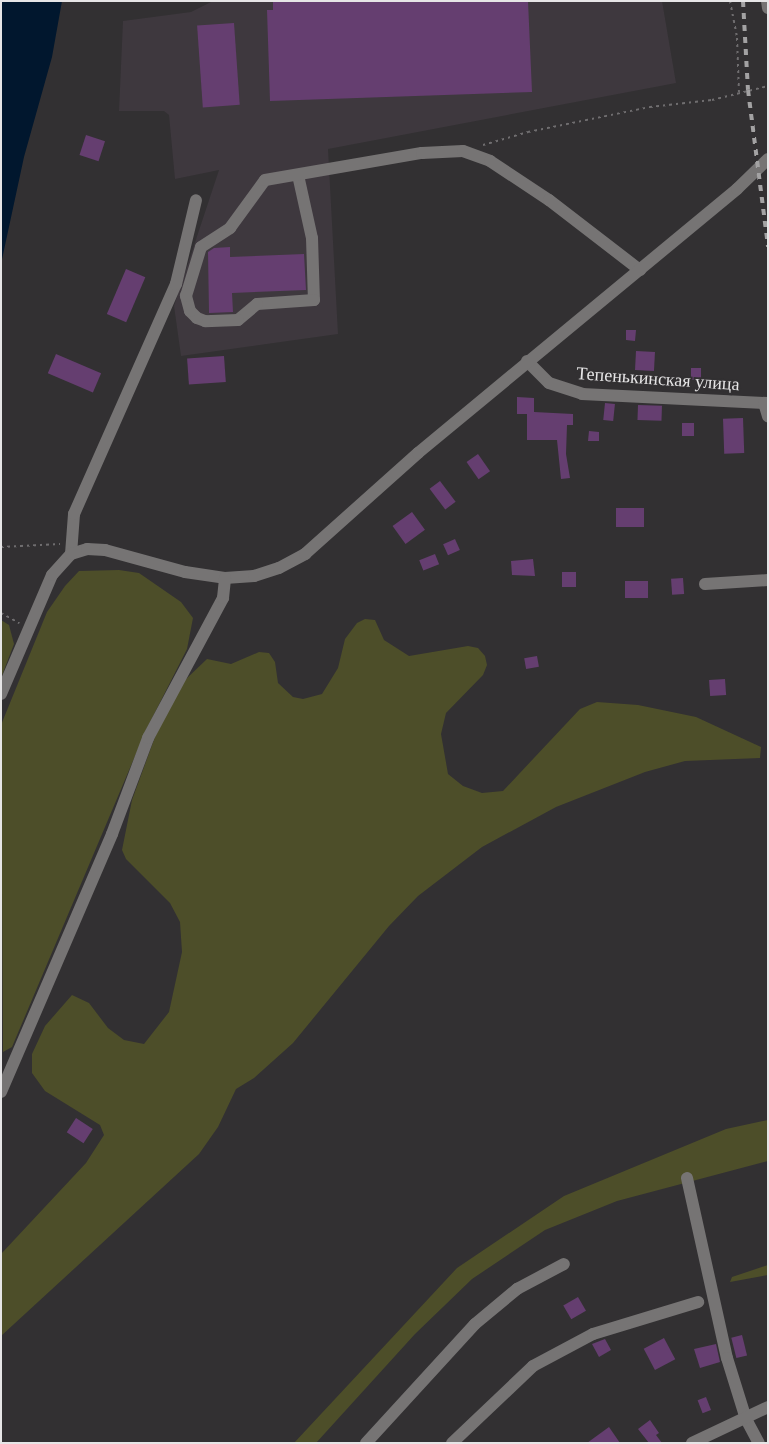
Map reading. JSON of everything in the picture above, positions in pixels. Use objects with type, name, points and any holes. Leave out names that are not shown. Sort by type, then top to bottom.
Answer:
[{"type":"street","points":[[767,1],[768,8]]},
{"type":"street","points":[[298,175],[312,238],[314,300],[257,304],[238,320],[206,321],[197,318],[190,311],[186,296],[202,248],[230,228],[264,180],[422,153],[449,151],[476,154],[549,200],[640,270]]},
{"type":"street","points":[[72,549],[105,550],[185,572],[225,578],[254,576],[279,568],[305,554],[527,361],[737,189],[768,159]]},
{"type":"street","points":[[1,694],[52,575],[72,549],[74,514],[176,284],[196,200]]},
{"type":"street","name":"Тепенькинская улица","points":[[527,361],[548,383],[582,394],[766,403]]},
{"type":"street","points":[[766,403],[768,416]]},
{"type":"street","points":[[1,1092],[109,842],[148,738],[207,633],[223,598],[225,578]]},
{"type":"street","points":[[705,584],[768,580]]},
{"type":"street","points":[[687,1178],[727,1358],[746,1419],[759,1443]]},
{"type":"street","points":[[366,1443],[475,1324],[517,1289],[564,1264]]},
{"type":"street","points":[[452,1443],[533,1366],[593,1334],[698,1302]]},
{"type":"street","points":[[692,1443],[768,1407]]},
{"type":"path","points":[[730,1],[737,38],[739,92]]},
{"type":"path","points":[[476,154],[486,143],[528,132],[768,86]]},
{"type":"path","points":[[1,547],[33,542],[72,549]]},
{"type":"path","points":[[1,613],[29,629]]},
{"type":"shaded area","points":[[213,1],[662,1],[676,83],[328,149],[338,334],[181,356],[174,306],[219,170],[175,179],[169,115],[164,111],[119,111],[123,21],[191,12]]},
{"type":"green space","points":[[119,570],[139,573],[181,602],[193,618],[187,649],[146,730],[12,1047],[3,1052],[1,725],[47,612],[65,586],[79,571]]},
{"type":"green space","points":[[365,619],[375,620],[384,640],[409,656],[468,646],[478,648],[485,656],[487,665],[483,675],[446,713],[441,734],[448,774],[463,786],[482,793],[503,791],[580,709],[597,702],[638,705],[696,717],[761,747],[760,758],[685,761],[645,772],[556,807],[482,847],[418,896],[389,926],[293,1043],[254,1078],[236,1089],[218,1127],[199,1154],[1,1336],[1,1254],[86,1163],[104,1135],[100,1125],[45,1091],[32,1073],[32,1054],[45,1026],[72,995],[89,1003],[108,1028],[124,1040],[144,1044],[169,1012],[182,952],[180,922],[170,903],[126,859],[122,850],[132,800],[163,715],[185,680],[207,659],[231,664],[259,652],[269,653],[275,662],[278,683],[293,697],[303,699],[322,694],[338,668],[345,639],[357,623]]},
{"type":"green space","points":[[1,620],[9,625],[14,644],[1,678]]},
{"type":"green space","points":[[768,1120],[768,1161],[617,1201],[545,1230],[472,1279],[415,1334],[316,1443],[294,1443],[457,1268],[564,1196],[726,1129]]},
{"type":"green space","points":[[768,1265],[768,1275],[730,1282],[732,1277]]},
{"type":"water","points":[[1,1],[62,1],[52,57],[24,157],[1,264]]},
{"type":"building","points":[[273,1],[528,1],[532,92],[270,101],[267,10],[273,10]]},
{"type":"building","points":[[234,23],[240,105],[203,107],[197,26]]},
{"type":"building","points":[[86,135],[105,141],[99,161],[80,155]]},
{"type":"building","points":[[230,247],[230,257],[304,254],[306,290],[232,293],[233,312],[209,313],[208,252],[214,248]]},
{"type":"building","points":[[126,269],[145,277],[126,322],[107,314]]},
{"type":"building","points":[[626,330],[636,330],[635,341],[626,340]]},
{"type":"building","points":[[636,351],[655,352],[654,371],[635,370]]},
{"type":"building","points":[[56,354],[101,373],[93,392],[48,373]]},
{"type":"building","points":[[224,356],[226,382],[189,385],[187,359]]},
{"type":"building","points":[[691,368],[701,368],[701,380],[691,380]]},
{"type":"building","points":[[517,397],[534,398],[534,412],[573,414],[573,425],[567,425],[566,454],[570,478],[561,479],[557,440],[527,440],[527,414],[517,414]]},
{"type":"building","points":[[605,403],[615,404],[613,421],[603,420]]},
{"type":"building","points":[[638,405],[662,406],[661,421],[637,420]]},
{"type":"building","points":[[743,418],[744,453],[724,454],[723,419]]},
{"type":"building","points":[[682,423],[694,423],[694,436],[682,436]]},
{"type":"building","points":[[589,431],[599,432],[599,441],[588,441]]},
{"type":"building","points":[[478,454],[490,471],[479,479],[467,462]]},
{"type":"building","points":[[440,481],[456,502],[445,510],[430,489]]},
{"type":"building","points":[[616,508],[644,508],[644,527],[616,527]]},
{"type":"building","points":[[412,512],[425,530],[406,544],[393,526]]},
{"type":"building","points":[[455,539],[460,550],[448,555],[443,544]]},
{"type":"building","points":[[435,554],[439,564],[423,571],[419,560]]},
{"type":"building","points":[[533,559],[535,576],[512,575],[511,561]]},
{"type":"building","points":[[562,572],[576,572],[576,587],[562,587]]},
{"type":"building","points":[[683,578],[684,594],[672,595],[671,579]]},
{"type":"building","points":[[625,581],[648,581],[648,598],[625,598]]},
{"type":"building","points":[[537,656],[539,667],[526,669],[524,658]]},
{"type":"building","points":[[725,679],[726,695],[710,696],[709,680]]},
{"type":"building","points":[[76,1118],[93,1129],[84,1143],[67,1132]]},
{"type":"building","points":[[578,1297],[586,1311],[571,1319],[563,1306]]},
{"type":"building","points":[[742,1335],[747,1355],[736,1358],[731,1338]]},
{"type":"building","points":[[664,1338],[675,1359],[655,1370],[644,1349]]},
{"type":"building","points":[[605,1339],[611,1350],[599,1357],[592,1344]]},
{"type":"building","points":[[716,1344],[720,1362],[700,1368],[694,1349]]},
{"type":"building","points":[[706,1397],[711,1410],[703,1413],[698,1400]]},
{"type":"building","points":[[650,1420],[659,1433],[656,1435],[662,1443],[649,1443],[638,1429]]},
{"type":"building","points":[[609,1427],[620,1443],[587,1443]]},
{"type":"railway","points":[[743,1],[748,90],[768,247]]}]
